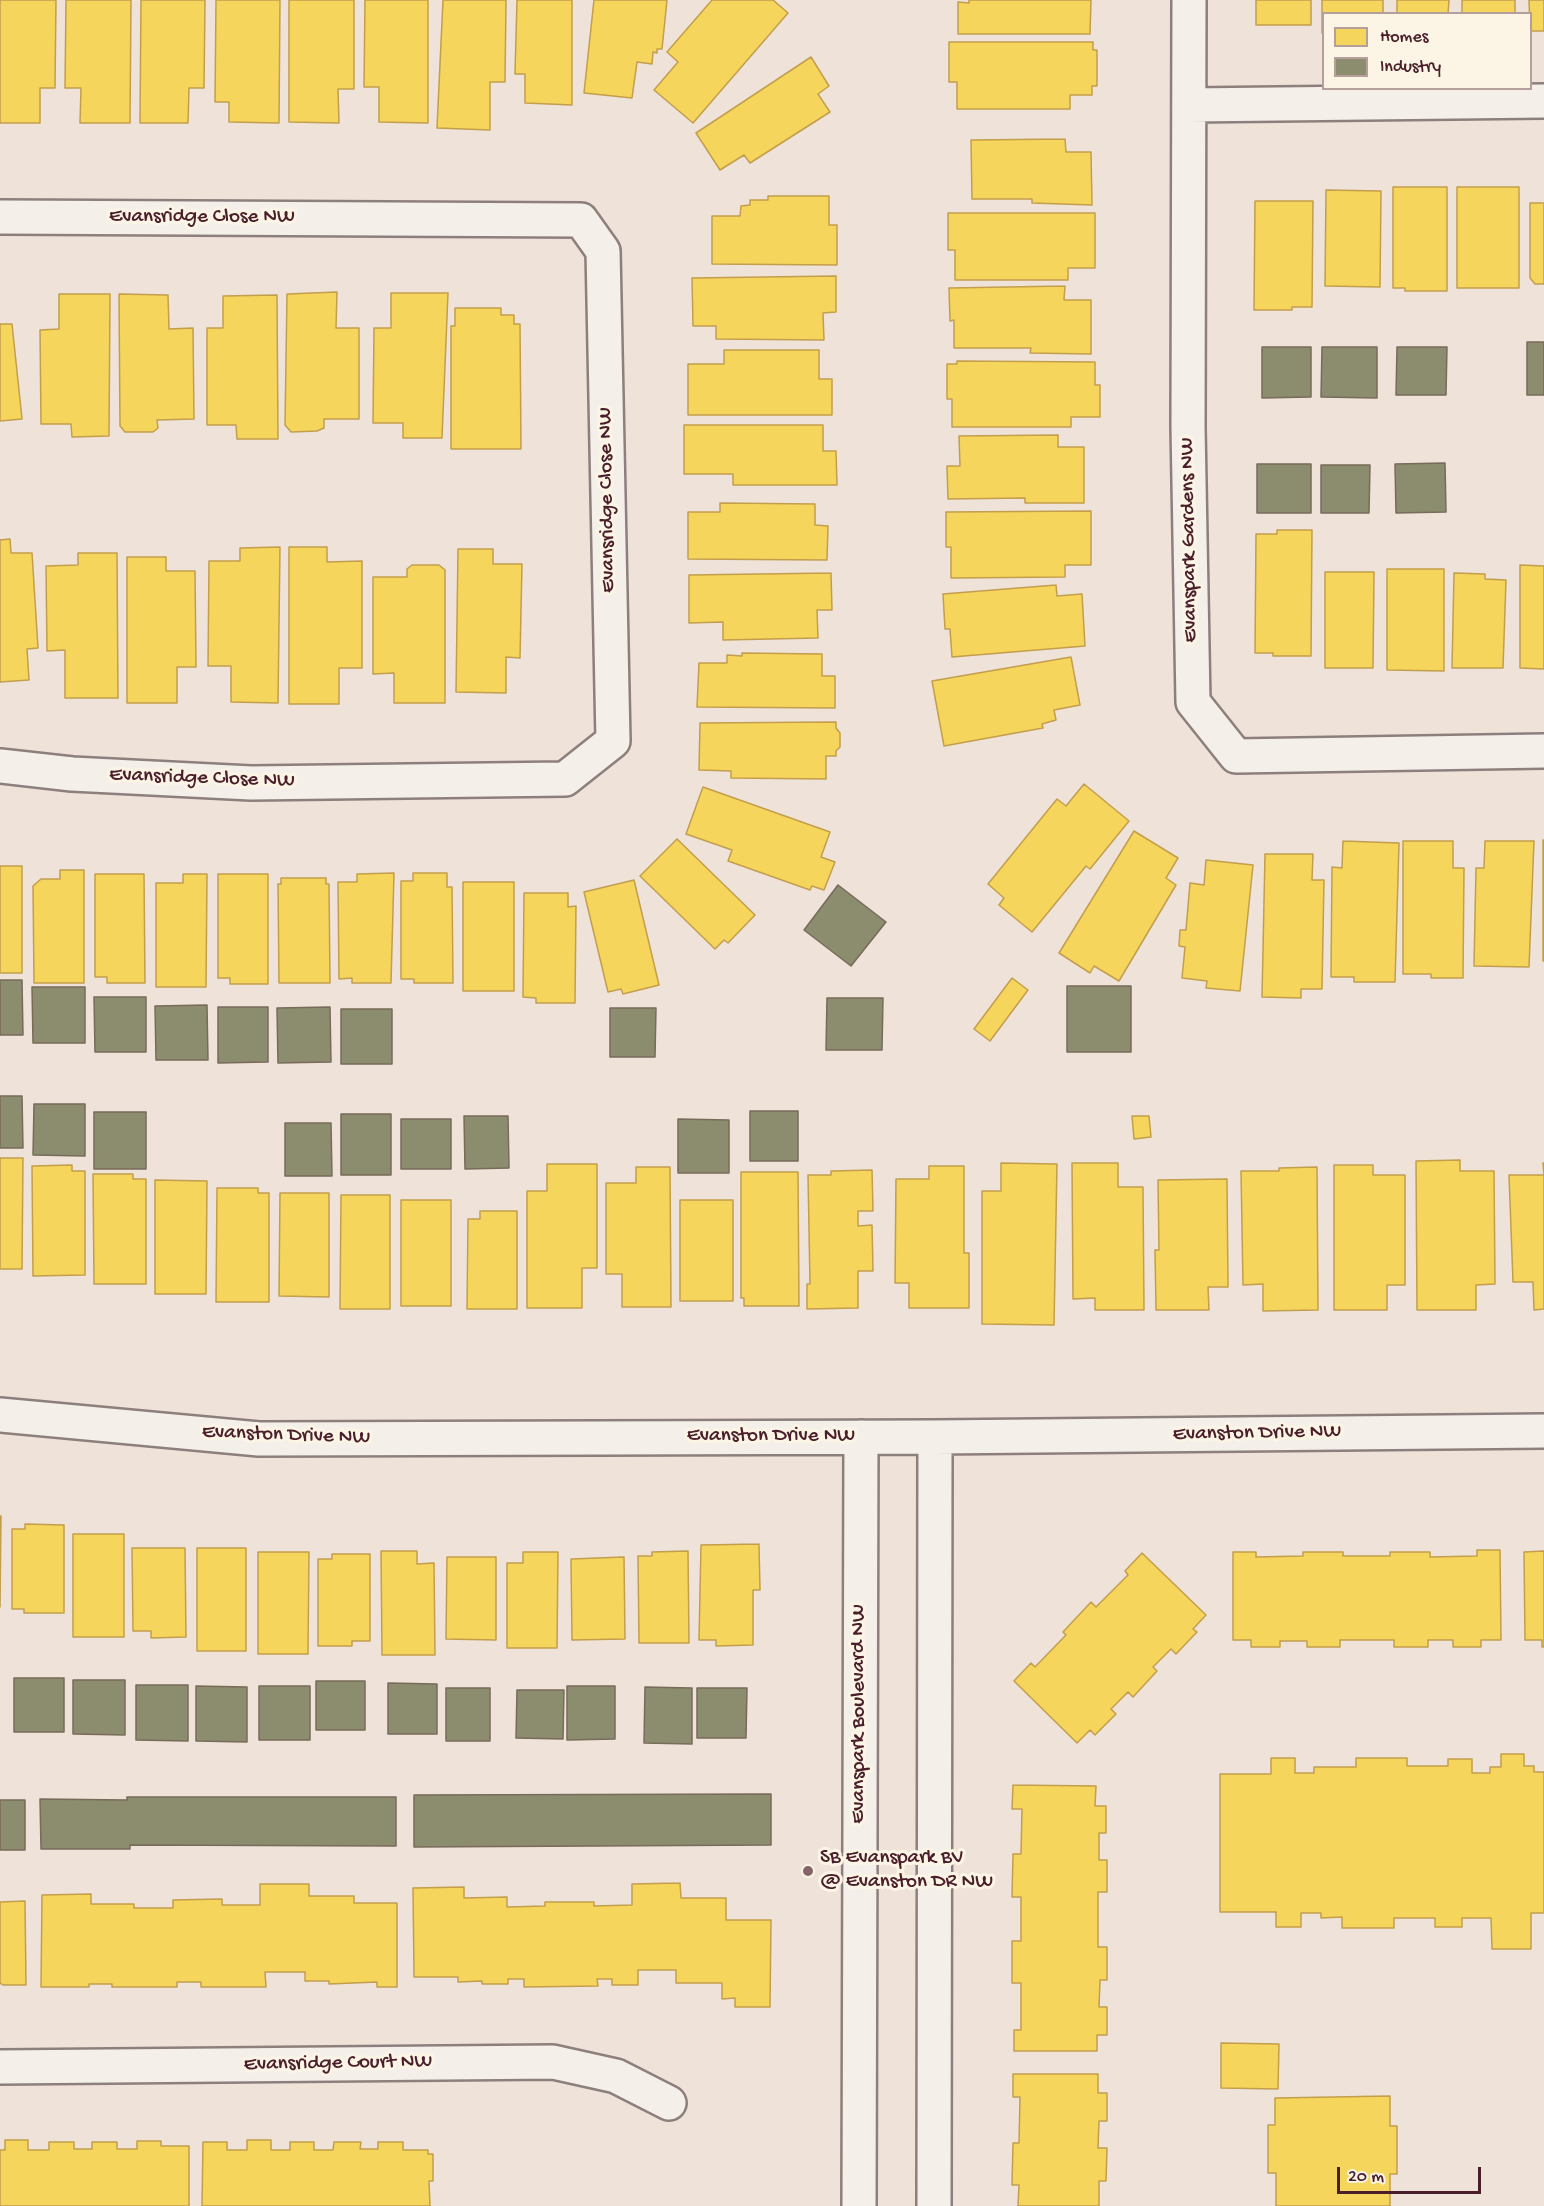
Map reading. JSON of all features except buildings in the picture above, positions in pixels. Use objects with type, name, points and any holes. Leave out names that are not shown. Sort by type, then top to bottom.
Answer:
[{"type":"street","name":"Evanspark Gardens NW","points":[[1189,0],[1188,427],[1193,702],[1236,756],[1544,750]]},
{"type":"street","points":[[1189,105],[1544,101]]},
{"type":"street","name":"Evansridge Close NW","points":[[0,217],[582,220],[603,251],[613,741],[565,779],[251,783],[72,774],[0,766]]},
{"type":"street","name":"Evanston Drive NW","points":[[0,1416],[259,1439],[935,1437],[1544,1431]]},
{"type":"street","name":"Evanspark Boulevard NW","points":[[859,2206],[861,1437]]},
{"type":"street","points":[[934,2206],[935,1437]]},
{"type":"street","name":"Evansridge Court NW","points":[[0,2067],[553,2062],[616,2076],[669,2103]]},
{"type":"place","name":"SB Evanspark BV @ Evanston DR NW","points":[[808,1871]]}]
